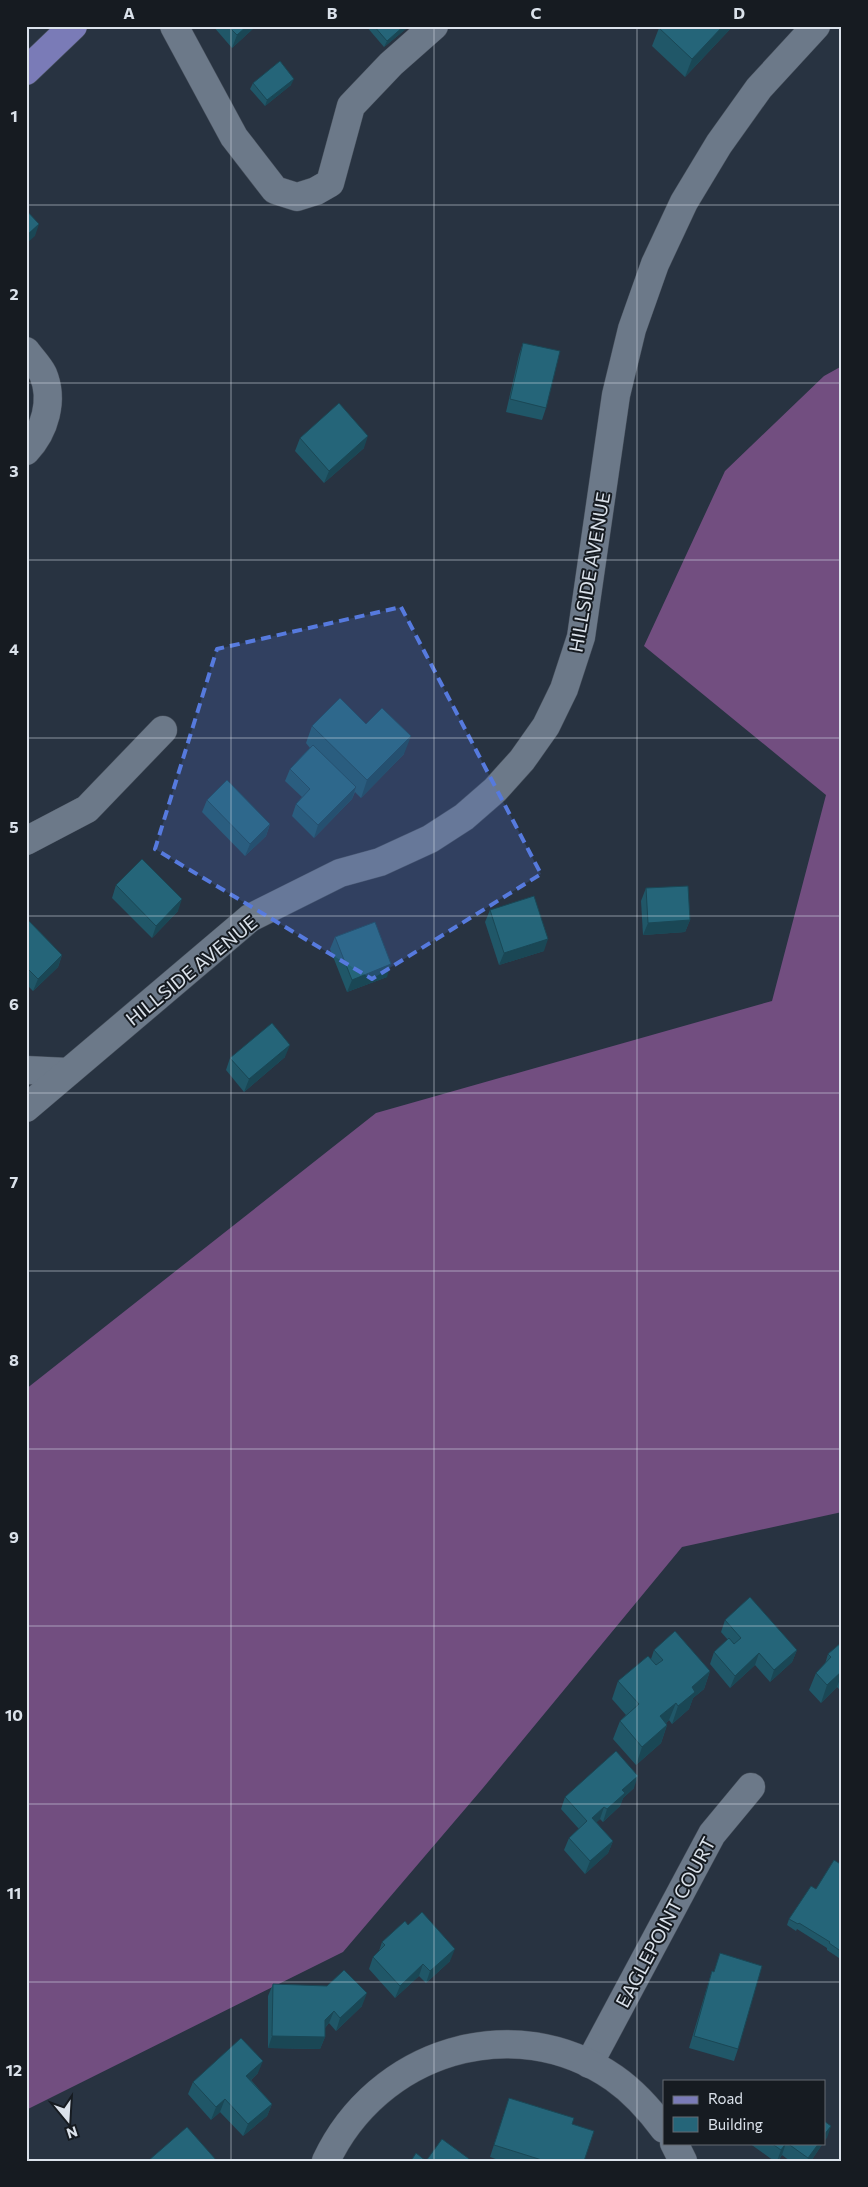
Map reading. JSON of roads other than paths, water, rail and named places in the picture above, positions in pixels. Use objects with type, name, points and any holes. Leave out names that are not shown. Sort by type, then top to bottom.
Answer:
[{"type":"main road","points":[[26,71],[73,26]]},
{"type":"street","points":[[174,26],[234,137],[275,190],[297,197],[316,191],[330,183],[351,106],[391,64],[434,26]]},
{"type":"street","name":"HILLSIDE AVENUE","points":[[26,1108],[250,918],[340,872],[380,862],[430,839],[464,817],[495,790],[522,760],[546,726],[564,689],[581,637],[616,395],[632,329],[655,264],[684,202],[719,144],[759,88],[816,26]]},
{"type":"street","points":[[26,351],[43,373],[48,396],[46,420],[36,441],[26,451]]},
{"type":"street","points":[[26,841],[87,809],[163,730]]},
{"type":"street","points":[[26,1070],[68,1072]]},
{"type":"street","name":"EAGLEPOINT COURT","points":[[589,2064],[712,1834],[751,1787]]},
{"type":"street","points":[[326,2161],[337,2138],[362,2105],[383,2087],[418,2064],[456,2050],[483,2045],[510,2044],[551,2050],[589,2064],[614,2078],[647,2106],[663,2128]]},
{"type":"street","points":[[674,2144],[683,2161]]}]
